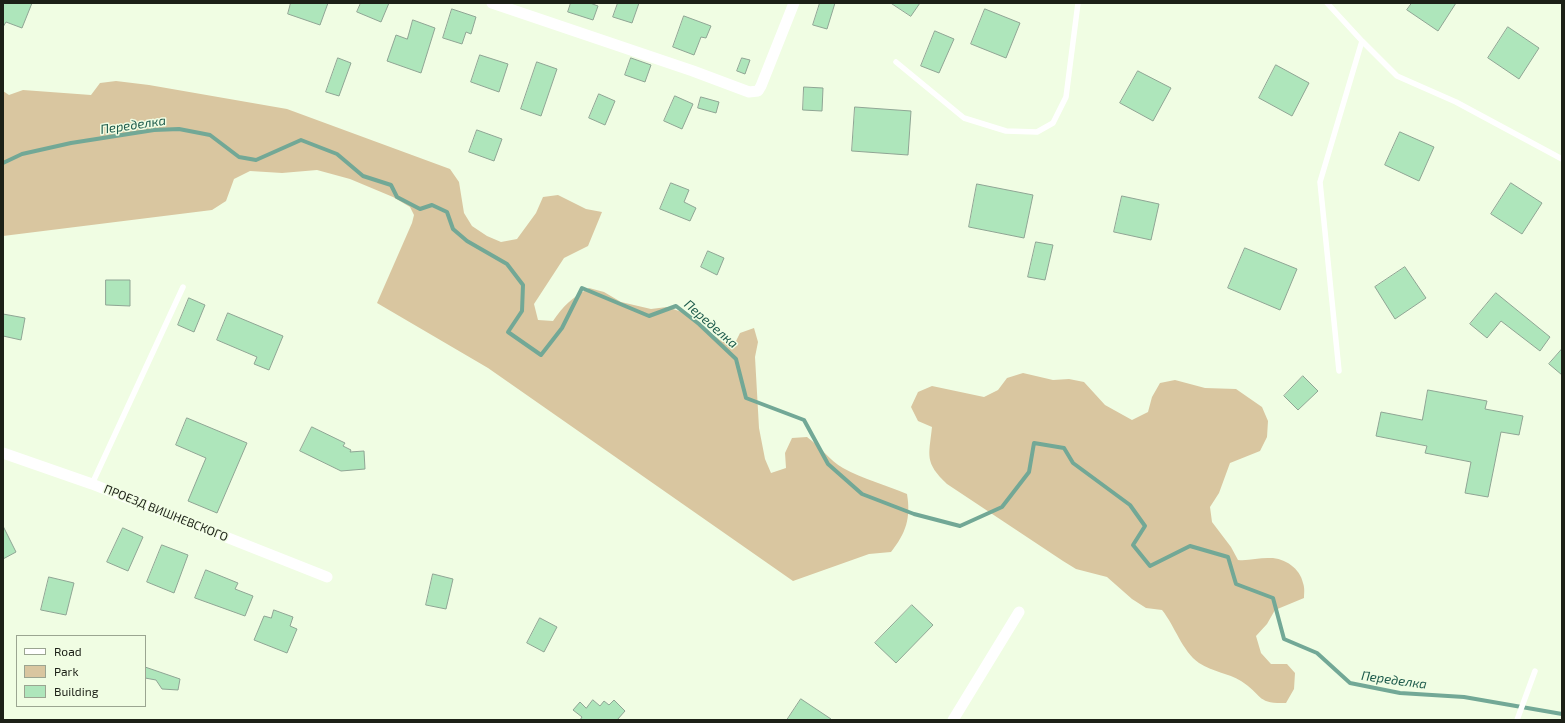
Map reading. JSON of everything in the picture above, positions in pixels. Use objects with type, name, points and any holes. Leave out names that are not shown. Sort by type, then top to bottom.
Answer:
[{"type":"street","points":[[492,3],[693,71],[749,92],[758,91],[761,86],[794,3]]},
{"type":"street","name":"ПРОЕЗД ВИШНЕВСКОГО","points":[[3,453],[92,484],[327,577]]},
{"type":"street","points":[[953,720],[1019,612]]},
{"type":"lane","points":[[896,62],[964,118],[1006,132],[1037,132],[1054,123],[1066,97],[1078,3]]},
{"type":"lane","points":[[1327,3],[1362,41],[1398,76],[1456,102],[1562,159]]},
{"type":"lane","points":[[1339,371],[1320,182],[1362,41]]},
{"type":"lane","points":[[92,484],[183,287]]},
{"type":"lane","points":[[1517,720],[1535,671]]},
{"type":"green space","points":[[116,81],[149,85],[287,109],[450,169],[459,182],[464,213],[472,226],[487,236],[501,242],[517,239],[536,213],[543,197],[558,195],[586,209],[602,212],[588,246],[564,258],[534,304],[538,320],[553,321],[569,302],[589,288],[604,292],[621,302],[651,309],[667,307],[682,312],[720,340],[733,347],[740,333],[754,328],[758,342],[755,357],[759,428],[765,459],[771,473],[786,468],[785,453],[792,438],[807,437],[843,468],[907,494],[908,518],[904,532],[891,552],[869,554],[793,581],[488,368],[377,303],[412,223],[414,215],[410,207],[393,197],[350,179],[317,170],[282,173],[250,171],[234,179],[226,201],[212,210],[3,236],[3,91],[9,95],[23,90],[91,95],[100,83]]},
{"type":"green space","points":[[1023,373],[1053,380],[1069,379],[1084,382],[1105,405],[1132,420],[1148,412],[1152,397],[1160,383],[1175,380],[1205,388],[1236,389],[1262,407],[1268,421],[1267,437],[1260,451],[1230,463],[1219,493],[1210,507],[1212,522],[1231,547],[1238,560],[1268,558],[1280,559],[1295,568],[1301,578],[1304,587],[1304,598],[1275,610],[1267,624],[1256,636],[1261,653],[1271,664],[1287,664],[1295,673],[1294,689],[1286,703],[1276,703],[1264,700],[1241,681],[1199,663],[1183,645],[1167,616],[1162,610],[1146,608],[1132,599],[1107,577],[1076,569],[1063,561],[947,484],[935,470],[931,464],[929,452],[932,427],[918,421],[911,407],[918,392],[932,386],[984,397],[998,390],[1007,378]]},
{"type":"building","points":[[3,3],[32,3],[22,28],[6,22],[3,27]]},
{"type":"building","points":[[291,3],[328,3],[320,25],[288,14]]},
{"type":"building","points":[[361,3],[389,3],[381,22],[357,12]]},
{"type":"building","points":[[571,3],[590,3],[598,6],[593,20],[568,12]]},
{"type":"building","points":[[618,3],[639,3],[632,23],[613,17]]},
{"type":"building","points":[[820,3],[835,3],[827,29],[813,25]]},
{"type":"building","points":[[891,3],[920,3],[911,16]]},
{"type":"building","points":[[1412,3],[1456,3],[1438,31],[1407,10]]},
{"type":"building","points":[[452,9],[476,17],[471,34],[466,32],[462,44],[443,38]]},
{"type":"building","points":[[985,9],[1020,23],[1006,58],[971,44]]},
{"type":"building","points":[[684,16],[711,26],[706,38],[701,37],[694,55],[673,47]]},
{"type":"building","points":[[413,20],[435,28],[421,73],[387,61],[396,35],[407,39]]},
{"type":"building","points":[[1508,27],[1539,48],[1519,79],[1488,58]]},
{"type":"building","points":[[935,31],[954,39],[939,73],[921,66]]},
{"type":"building","points":[[480,55],[508,64],[499,92],[471,82]]},
{"type":"building","points":[[338,58],[351,63],[339,96],[326,92]]},
{"type":"building","points":[[631,58],[651,65],[645,82],[625,75]]},
{"type":"building","points":[[742,58],[750,60],[745,74],[737,71]]},
{"type":"building","points":[[537,62],[557,69],[541,116],[521,109]]},
{"type":"building","points":[[1276,65],[1309,83],[1292,116],[1259,98]]},
{"type":"building","points":[[1138,71],[1171,88],[1153,121],[1120,103]]},
{"type":"building","points":[[804,87],[823,88],[822,111],[803,110]]},
{"type":"building","points":[[599,94],[615,101],[605,125],[589,118]]},
{"type":"building","points":[[675,96],[693,104],[682,129],[664,121]]},
{"type":"building","points":[[701,97],[719,102],[716,113],[698,108]]},
{"type":"building","points":[[855,107],[911,111],[908,155],[852,151]]},
{"type":"building","points":[[477,130],[502,139],[494,161],[469,152]]},
{"type":"building","points":[[1400,132],[1434,147],[1419,181],[1385,165]]},
{"type":"building","points":[[671,183],[689,190],[684,202],[696,208],[690,221],[660,209]]},
{"type":"building","points":[[1511,183],[1542,203],[1522,234],[1491,214]]},
{"type":"building","points":[[977,184],[1033,195],[1024,238],[969,227]]},
{"type":"building","points":[[1122,196],[1159,204],[1151,240],[1114,232]]},
{"type":"building","points":[[1036,242],[1053,245],[1045,280],[1028,277]]},
{"type":"building","points":[[1245,248],[1297,269],[1280,310],[1228,288]]},
{"type":"building","points":[[708,251],[724,258],[717,275],[701,267]]},
{"type":"building","points":[[1405,267],[1426,298],[1395,319],[1375,287]]},
{"type":"building","points":[[106,280],[130,280],[130,306],[106,305]]},
{"type":"building","points":[[1496,293],[1550,337],[1540,351],[1501,321],[1487,338],[1470,324]]},
{"type":"building","points":[[189,298],[205,305],[194,332],[178,325]]},
{"type":"building","points":[[228,313],[283,336],[269,370],[254,364],[257,357],[217,340]]},
{"type":"building","points":[[3,314],[25,318],[21,340],[3,336]]},
{"type":"building","points":[[1562,349],[1562,375],[1549,364]]},
{"type":"building","points":[[1303,376],[1318,391],[1298,410],[1284,396]]},
{"type":"building","points":[[1428,390],[1487,401],[1485,409],[1523,416],[1519,435],[1501,432],[1488,497],[1465,493],[1471,462],[1425,453],[1427,446],[1376,436],[1381,412],[1422,420]]},
{"type":"building","points":[[187,418],[247,443],[217,513],[188,501],[206,458],[176,445]]},
{"type":"building","points":[[312,427],[345,443],[343,446],[351,450],[350,452],[364,451],[365,469],[341,471],[300,451]]},
{"type":"building","points":[[3,526],[16,552],[3,559]]},
{"type":"building","points":[[123,528],[143,537],[128,571],[107,562]]},
{"type":"building","points":[[162,545],[188,555],[174,593],[147,582]]},
{"type":"building","points":[[206,570],[238,583],[235,589],[253,596],[245,616],[195,598]]},
{"type":"building","points":[[433,574],[453,579],[446,609],[426,605]]},
{"type":"building","points":[[49,577],[74,583],[66,615],[41,610]]},
{"type":"building","points":[[912,605],[933,625],[896,663],[875,643]]},
{"type":"building","points":[[274,610],[293,617],[290,626],[297,629],[287,653],[254,640],[264,616],[271,618]]},
{"type":"building","points":[[540,618],[557,627],[544,652],[527,643]]},
{"type":"building","points":[[146,667],[180,679],[178,690],[162,689],[156,680],[146,678]]},
{"type":"building","points":[[801,699],[831,719],[831,720],[787,720]]},
{"type":"building","points":[[593,700],[600,706],[604,701],[609,705],[614,700],[625,711],[617,720],[580,720],[582,717],[573,710],[580,702],[586,708]]},
{"type":"waterway","name":"Переделка","points":[[3,163],[22,154],[71,143],[154,130],[179,129],[210,135],[239,157],[256,160],[301,140],[337,154],[363,176],[391,185],[397,197],[420,209],[432,205],[447,212],[453,229],[467,241],[507,264],[523,285],[522,311],[508,332],[541,355],[562,328],[582,288],[649,316],[676,306],[699,324],[736,359],[746,398],[804,420],[828,464],[862,494],[914,514],[960,526],[1002,507],[1029,472],[1034,443],[1064,448],[1073,463],[1130,505],[1145,526],[1133,545],[1150,566],[1190,546],[1228,557],[1236,584],[1273,598],[1284,639],[1317,653],[1350,683],[1400,693],[1464,697],[1562,714]]}]
